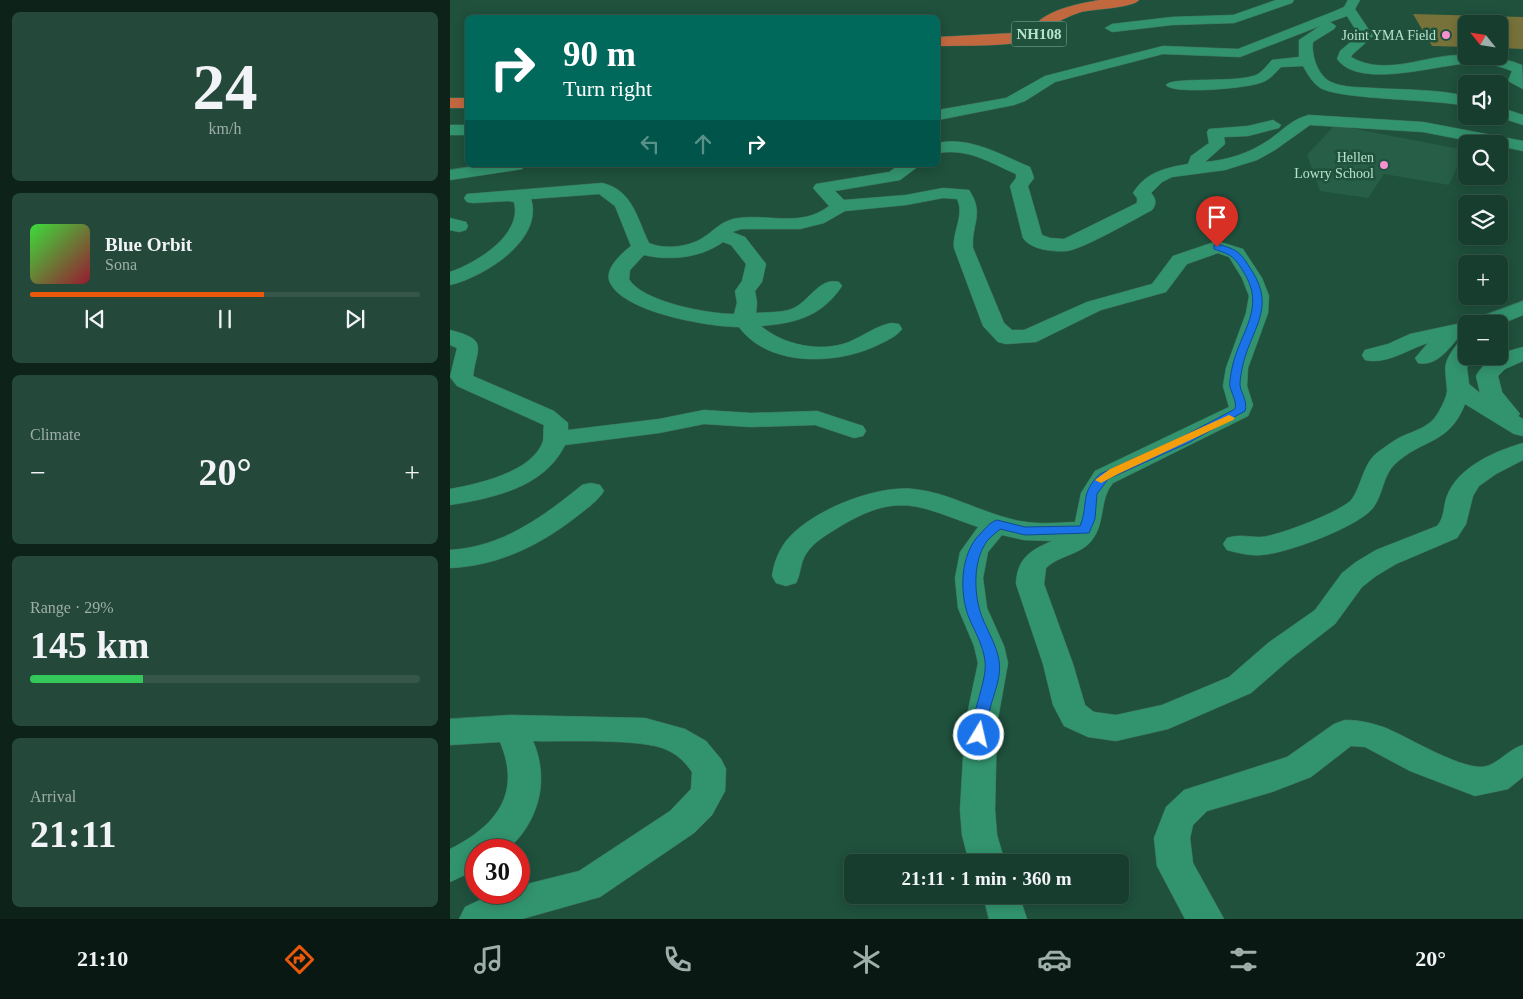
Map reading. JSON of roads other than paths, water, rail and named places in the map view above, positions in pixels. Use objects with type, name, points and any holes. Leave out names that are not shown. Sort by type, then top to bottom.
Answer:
[{"type":"highway","name":"NH108","points":[[940,42],[1027,38],[1039,35],[1041,26],[1060,14],[1092,6],[1132,0]]},
{"type":"highway","points":[[450,103],[465,102]]},
{"type":"street","points":[[1112,28],[1172,21],[1234,19],[1288,0]]},
{"type":"street","points":[[940,114],[1020,98],[1167,62],[1240,54],[1276,37],[1352,9]]},
{"type":"street","points":[[1352,9],[1330,26],[1306,40],[1304,52],[1307,61],[1322,83],[1337,89],[1458,99]]},
{"type":"street","points":[[1352,9],[1366,36],[1345,54],[1344,59],[1352,65],[1372,69],[1394,70],[1455,60],[1487,59],[1517,68],[1519,71],[1516,81],[1523,85]]},
{"type":"street","points":[[1172,85],[1245,83],[1265,76],[1277,63],[1307,61]]},
{"type":"street","points":[[1441,115],[1523,136]]},
{"type":"street","points":[[1508,115],[1523,120]]},
{"type":"street","points":[[940,148],[951,145],[971,148],[1024,170],[1024,178],[1020,186],[1033,238],[1047,244],[1067,244],[1146,206],[1146,198],[1142,193],[1143,189],[1154,179],[1178,170],[1218,166],[1260,153],[1276,143],[1295,125],[1315,119],[1423,127],[1523,146]]},
{"type":"street","points":[[1197,168],[1198,160],[1217,144],[1215,132],[1248,131],[1273,125]]},
{"type":"street","points":[[450,130],[465,130]]},
{"type":"street","points":[[450,166],[465,165]]},
{"type":"street","points":[[450,175],[503,167]]},
{"type":"street","points":[[840,206],[822,188],[894,176],[908,167]]},
{"type":"street","points":[[473,198],[492,195],[512,196],[594,187],[605,189],[613,194],[624,206],[641,247],[656,252],[688,249],[709,243],[720,234],[723,228],[731,225],[773,225],[818,221],[840,206],[906,200],[944,193],[963,194],[967,199],[971,215],[961,241],[962,248],[994,326],[1006,338],[1016,339],[1041,332],[1094,306],[1159,288],[1174,266],[1188,256],[1217,247],[1236,253],[1252,278],[1259,296],[1257,313],[1237,368],[1235,386],[1241,405],[1240,411],[1186,439],[1104,477],[1091,494],[1089,519],[1085,530],[1073,542],[1039,558],[1030,574],[1030,584],[1058,664],[1069,705],[1075,717],[1088,724],[1116,728],[1168,716],[1240,685],[1279,651],[1325,617],[1352,580],[1366,569],[1386,557],[1447,532],[1454,526],[1460,495],[1468,483],[1522,436]]},
{"type":"street","points":[[450,279],[484,263],[520,230],[525,222],[526,207],[522,199],[512,196]]},
{"type":"street","points":[[720,234],[738,241],[756,264],[752,282],[745,291],[747,303],[744,319],[750,328],[766,341],[797,352],[815,354],[846,351],[864,344],[891,329]]},
{"type":"street","points":[[641,247],[630,257],[620,277],[620,282],[628,293],[650,303],[702,318],[719,320],[791,316],[802,312],[822,297],[832,286]]},
{"type":"street","points":[[1504,315],[1523,307]]},
{"type":"street","points":[[1508,326],[1523,320]]},
{"type":"street","points":[[1373,355],[1396,350],[1418,339],[1458,336]]},
{"type":"street","points":[[450,337],[468,345],[467,359],[461,376],[465,381],[546,416],[556,423],[556,439],[552,448],[539,463],[516,479],[494,489],[450,497]]},
{"type":"street","points":[[1426,358],[1458,338]]},
{"type":"street","points":[[1237,544],[1261,546],[1275,544],[1320,528],[1354,511],[1362,503],[1384,460],[1406,444],[1438,429],[1449,415],[1459,390],[1454,370],[1458,350]]},
{"type":"street","points":[[1522,436],[1494,398],[1486,383],[1490,370],[1496,364],[1523,354]]},
{"type":"street","points":[[1459,390],[1522,436]]},
{"type":"street","points":[[556,439],[659,426],[704,417],[751,420],[817,418],[854,431]]},
{"type":"street","points":[[450,559],[464,559],[522,540],[565,513],[591,491]]},
{"type":"street","points":[[786,576],[788,559],[798,545],[819,526],[846,512],[876,500],[913,497],[1025,531],[1085,530]]},
{"type":"street","points":[[984,854],[978,837],[976,810],[981,756],[979,735],[983,709],[992,679],[993,662],[989,645],[975,616],[970,566],[976,547],[997,524]]},
{"type":"street","points":[[450,732],[511,728],[645,731],[674,738],[694,750],[709,769],[708,791],[700,805],[682,822],[587,885],[504,907],[478,919]]},
{"type":"street","points":[[494,839],[511,824],[523,797],[526,773],[522,750],[511,728]]},
{"type":"street","points":[[1205,919],[1175,866],[1172,838],[1178,817],[1196,800],[1272,778],[1299,767],[1346,733],[1361,733],[1376,738],[1422,761],[1475,782],[1496,779],[1523,758]]},
{"type":"street","points":[[450,866],[465,858]]},
{"type":"street","points":[[1003,904],[1008,919]]},
{"type":"place","name":"Joint YMA Field","points":[[1446,35]]},
{"type":"place","name":"Hellen Lowry School","points":[[1384,165]]}]
